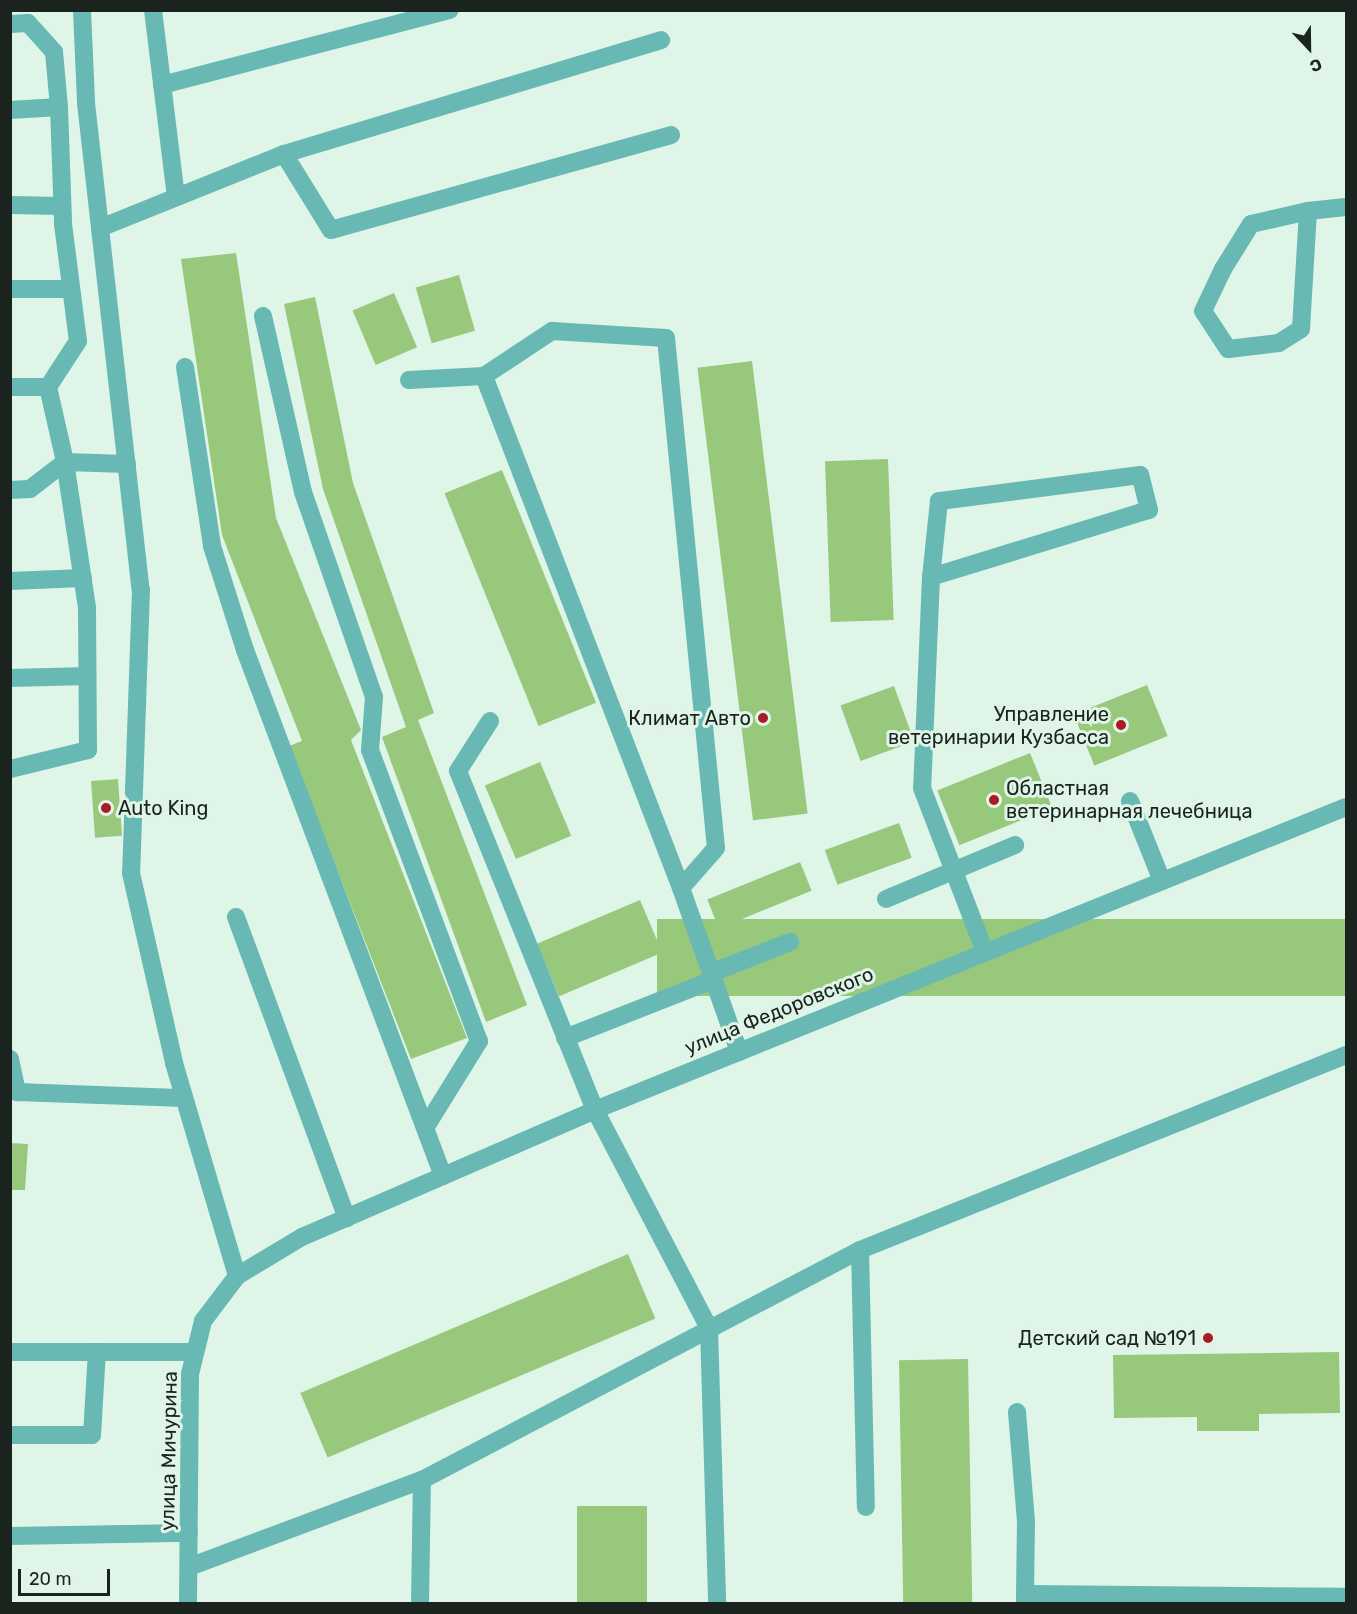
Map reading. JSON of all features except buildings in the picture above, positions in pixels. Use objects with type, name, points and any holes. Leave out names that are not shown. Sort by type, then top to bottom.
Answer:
[{"type":"street","points":[[82,10],[86,103],[141,590],[131,873],[184,1098],[237,1276]]},
{"type":"street","points":[[153,10],[176,197]]},
{"type":"street","points":[[162,85],[449,10]]},
{"type":"street","points":[[10,24],[28,23],[54,52],[59,107],[62,206],[78,341],[48,387],[65,462],[83,578],[88,750],[10,769]]},
{"type":"street","points":[[100,228],[284,154],[661,40]]},
{"type":"street","points":[[10,110],[59,107]]},
{"type":"street","points":[[284,154],[331,230],[671,135]]},
{"type":"street","points":[[10,205],[62,206]]},
{"type":"street","points":[[1308,211],[1301,329],[1279,342],[1228,349],[1203,311],[1222,269],[1251,224],[1308,211],[1347,207]]},
{"type":"street","points":[[10,289],[71,289]]},
{"type":"street","points":[[263,316],[303,492],[374,697],[370,750],[479,1041],[425,1128]]},
{"type":"street","points":[[409,380],[484,376],[552,331],[666,338],[716,848],[681,888]]},
{"type":"street","points":[[185,367],[212,546],[245,650],[443,1176]]},
{"type":"street","points":[[484,376],[681,888],[739,1052]]},
{"type":"street","points":[[10,387],[48,387]]},
{"type":"street","points":[[10,490],[30,489],[65,462],[127,464]]},
{"type":"street","points":[[931,577],[1149,510],[1140,475],[939,501],[931,577],[922,788],[985,952]]},
{"type":"street","points":[[10,581],[83,578]]},
{"type":"street","points":[[10,678],[87,676]]},
{"type":"street","points":[[490,721],[458,771],[595,1110],[709,1328],[717,1604]]},
{"type":"street","points":[[1130,801],[1162,881]]},
{"type":"street","name":"улица Федоровского","points":[[237,1276],[302,1237],[595,1110],[1347,807]]},
{"type":"street","points":[[886,899],[1015,845]]},
{"type":"street","points":[[236,917],[347,1218]]},
{"type":"street","points":[[566,1038],[790,942]]},
{"type":"street","points":[[189,1567],[422,1480],[860,1250],[1347,1055]]},
{"type":"street","points":[[10,1059],[14,1092],[184,1098]]},
{"type":"street","points":[[860,1250],[866,1507]]},
{"type":"street","name":"улица Мичурина","points":[[188,1604],[190,1374],[203,1321],[237,1276]]},
{"type":"street","points":[[10,1352],[195,1352]]},
{"type":"street","points":[[10,1435],[92,1435],[97,1352]]},
{"type":"street","points":[[1017,1412],[1026,1522],[1025,1599],[1347,1597]]},
{"type":"street","points":[[420,1604],[422,1480]]},
{"type":"street","points":[[10,1536],[189,1533]]},
{"type":"place","name":"Климат Авто","points":[[763,718]]},
{"type":"place","name":"Управление ветеринарии Кузбасса","points":[[1121,725]]},
{"type":"place","name":"Областная ветеринарная лечебница","points":[[994,800]]},
{"type":"place","name":"Auto King","points":[[106,808]]},
{"type":"place","name":"Детский сад №191","points":[[1208,1338]]}]
